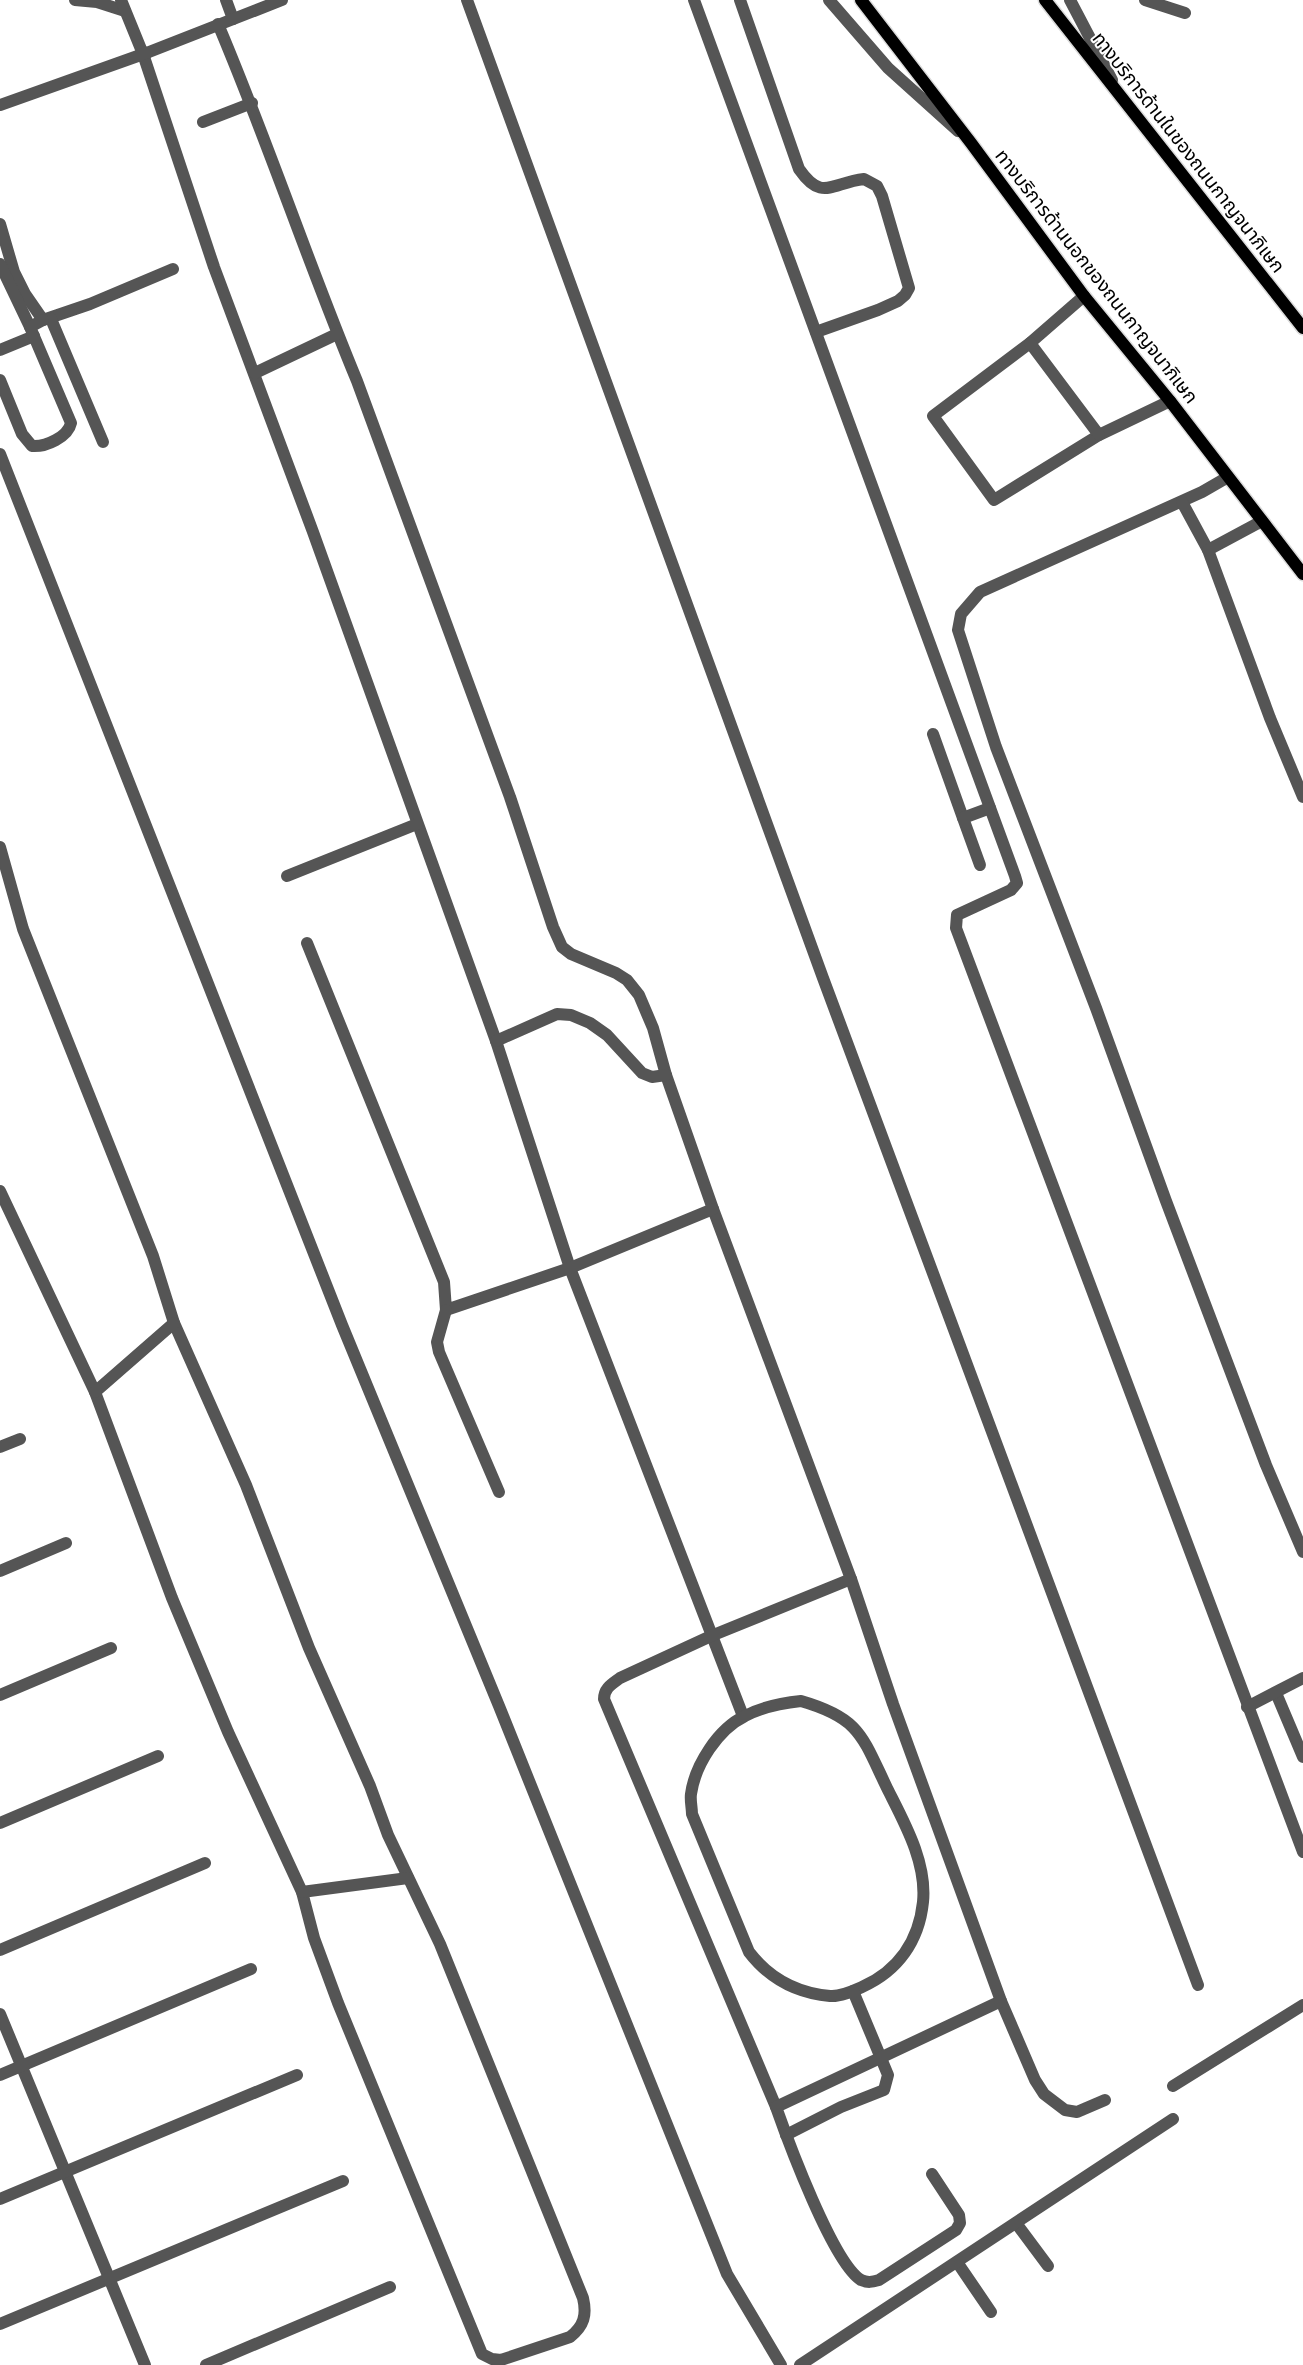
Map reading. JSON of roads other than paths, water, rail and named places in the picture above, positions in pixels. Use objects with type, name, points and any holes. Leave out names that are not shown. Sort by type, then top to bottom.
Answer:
[{"type":"main road","name":"ทางบริการด้านนอกของถนนกาญจนาภิเษก","points":[[862,0],[1084,296],[1170,401],[1303,574]]},
{"type":"main road","name":"ทางบริการด้านในของถนนกาญจนาภิเษก","points":[[1045,0],[1303,328]]},
{"type":"street","points":[[75,0],[123,6],[143,54],[214,267],[255,373],[496,1042],[570,1268],[743,1716]]},
{"type":"street","points":[[226,0],[233,19]]},
{"type":"street","points":[[0,105],[143,54],[282,0]]},
{"type":"street","points":[[467,0],[823,978],[1198,1985]]},
{"type":"street","points":[[694,0],[1016,883],[1011,890],[957,915],[956,928],[1303,1852]]},
{"type":"street","points":[[740,0],[799,169],[815,188],[825,189],[864,178],[876,186],[884,204],[899,259],[908,283],[909,288],[898,301],[816,332]]},
{"type":"street","points":[[829,0],[888,68],[971,143]]},
{"type":"street","points":[[1070,0],[1119,95]]},
{"type":"street","points":[[1145,0],[1185,13]]},
{"type":"street","points":[[218,24],[252,103],[357,381],[510,797],[562,947],[581,960],[616,973],[633,986],[653,1028],[666,1076],[713,1209],[851,1579],[893,1704],[1001,2001],[1035,2080],[1044,2094],[1065,2110],[1077,2112],[1105,2100]]},
{"type":"street","points":[[203,122],[252,103]]},
{"type":"street","points":[[0,224],[14,272],[26,294],[47,319],[103,442]]},
{"type":"street","points":[[0,264],[71,423],[70,430],[63,436],[38,446],[32,446],[22,434],[0,380]]},
{"type":"street","points":[[0,350],[32,332],[47,319],[142,283],[173,269]]},
{"type":"street","points":[[1084,296],[1030,343],[933,416],[994,500],[1099,435],[1170,401]]},
{"type":"street","points":[[255,373],[338,334]]},
{"type":"street","points":[[1030,343],[1099,435]]},
{"type":"street","points":[[0,454],[342,1325],[499,1706],[724,2265],[782,2365]]},
{"type":"street","points":[[1228,477],[1182,502],[980,592],[961,614],[958,630],[996,747],[1096,1008],[1169,1210],[1266,1465],[1303,1552]]},
{"type":"street","points":[[1182,502],[1208,550],[1270,718],[1303,797]]},
{"type":"street","points":[[1208,550],[1262,521]]},
{"type":"street","points":[[933,734],[980,865]]},
{"type":"street","points":[[963,818],[990,808]]},
{"type":"street","points":[[287,876],[417,824]]},
{"type":"street","points":[[0,848],[23,929],[153,1256],[174,1323],[246,1485],[309,1648],[408,1878],[440,1944],[583,2298],[586,2311],[585,2320],[570,2337],[500,2360],[482,2354],[338,2003],[314,1938],[302,1892],[228,1732],[180,1616],[95,1392],[0,1191]]},
{"type":"street","points":[[308,943],[444,1282],[446,1310],[437,1342],[439,1352],[499,1492]]},
{"type":"street","points":[[496,1042],[557,1014],[571,1015],[590,1023],[607,1035],[642,1072],[652,1077],[666,1076]]},
{"type":"street","points":[[446,1310],[570,1268],[713,1209]]},
{"type":"street","points":[[95,1392],[174,1323]]},
{"type":"street","points":[[0,1448],[20,1439]]},
{"type":"street","points":[[0,1571],[66,1543]]},
{"type":"street","points":[[851,1579],[711,1636],[620,1678],[606,1689],[604,1699],[826,2230],[851,2269],[860,2279],[870,2283],[879,2280],[956,2230],[960,2223],[960,2215],[932,2174]]},
{"type":"street","points":[[0,1695],[111,1648]]},
{"type":"street","points":[[1248,1707],[1303,1678]]},
{"type":"street","points":[[1276,1693],[1303,1757]]},
{"type":"street","points":[[801,1701],[841,1717],[855,1726],[865,1742],[904,1821],[917,1857],[923,1890],[920,1919],[913,1941],[896,1964],[871,1983],[854,1991],[832,1996],[806,1991],[781,1982],[762,1969],[749,1952],[692,1814],[690,1796],[696,1776],[711,1747],[743,1716],[770,1706],[801,1701]]},
{"type":"street","points":[[0,1823],[158,1756]]},
{"type":"street","points":[[0,1950],[205,1863]]},
{"type":"street","points":[[302,1892],[408,1878]]},
{"type":"street","points":[[0,2074],[251,1969]]},
{"type":"street","points":[[786,2135],[841,2107],[884,2090],[888,2075],[854,1991]]},
{"type":"street","points":[[776,2107],[1001,2001]]},
{"type":"street","points":[[1173,2086],[1303,2005]]},
{"type":"street","points":[[0,2014],[145,2365]]},
{"type":"street","points":[[0,2199],[297,2075]]},
{"type":"street","points":[[800,2365],[1174,2119]]},
{"type":"street","points":[[0,2324],[343,2180]]},
{"type":"street","points":[[1016,2222],[1048,2266]]},
{"type":"street","points":[[957,2262],[991,2312]]},
{"type":"street","points":[[206,2365],[390,2287]]}]
